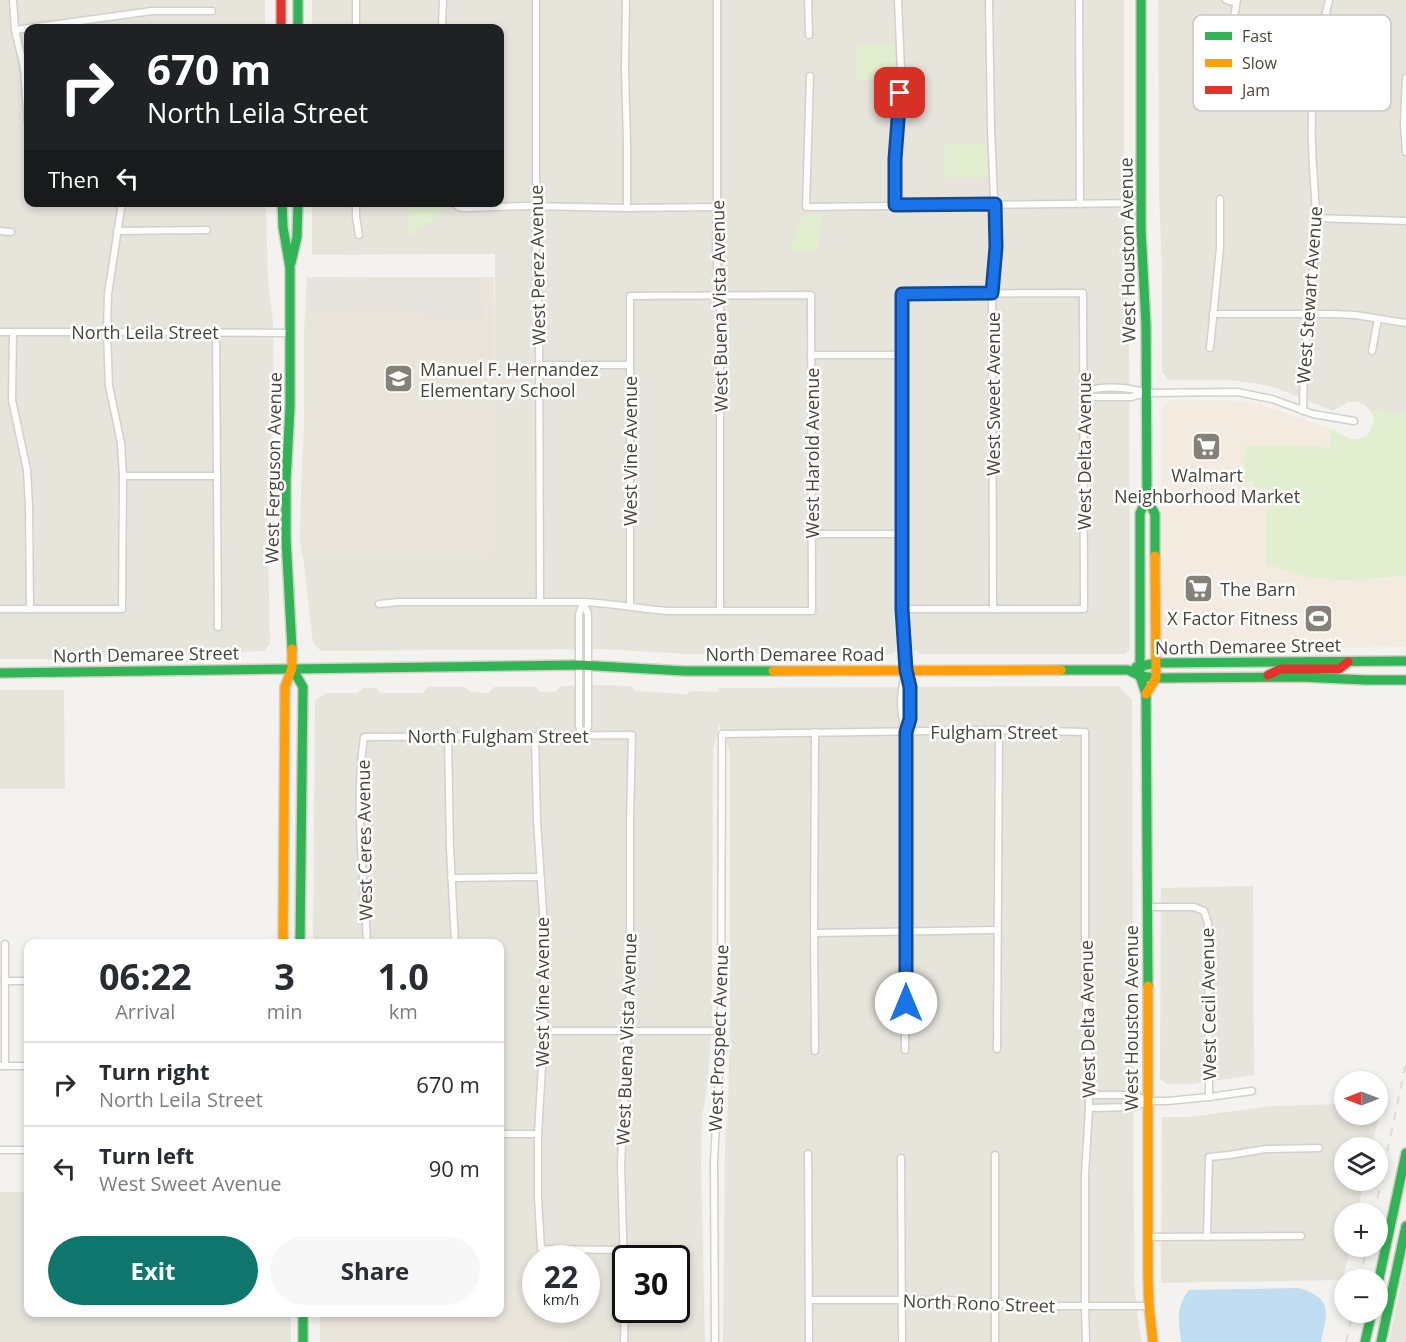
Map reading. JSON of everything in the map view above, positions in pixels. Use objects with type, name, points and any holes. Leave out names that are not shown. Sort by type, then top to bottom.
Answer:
[{"type":"main road","points":[[280,0],[281,24]]},
{"type":"main road","points":[[298,0],[298,24]]},
{"type":"main road","name":"West Houston Avenue","points":[[1141,0],[1141,203],[1146,325],[1147,499],[1140,513],[1140,676],[1146,694],[1148,1238],[1149,1306],[1153,1342]]},
{"type":"main road","name":"West Ferguson Avenue","points":[[282,207],[290,268],[290,407],[286,529],[292,632],[292,668],[285,687],[283,939]]},
{"type":"main road","name":"West Ferguson Avenue","points":[[290,268],[297,237],[298,207]]},
{"type":"main road","name":"West Houston Avenue","points":[[1147,499],[1155,513],[1156,678]]},
{"type":"main road","name":"North Demaree Street","points":[[1128,670],[1140,665],[1156,663],[1406,661]]},
{"type":"main road","points":[[1266,677],[1281,669],[1339,669],[1348,662]]},
{"type":"main road","name":"North Demaree Road","points":[[292,668],[583,665],[684,671],[1128,670],[1140,676],[1156,678],[1334,679]]},
{"type":"main road","name":"West Ferguson Avenue","points":[[292,668],[303,687],[300,939]]},
{"type":"main road","name":"North Demaree Street","points":[[0,673],[292,668]]},
{"type":"main road","points":[[1146,694],[1156,678]]},
{"type":"main road","name":"North Demaree Street","points":[[1334,679],[1406,680]]},
{"type":"main road","points":[[1381,1269],[1406,1153]]},
{"type":"main road","points":[[1381,1342],[1406,1226]]},
{"type":"main road","points":[[303,1317],[303,1342]]},
{"type":"main road","points":[[1367,1341],[1370,1323]]},
{"type":"street","points":[[13,0],[15,30],[24,68]]},
{"type":"street","points":[[356,0],[356,24]]},
{"type":"street","points":[[442,24],[443,0]]},
{"type":"street","name":"West Perez Avenue","points":[[536,0],[536,271],[539,311],[540,602]]},
{"type":"street","points":[[626,0],[627,208]]},
{"type":"street","name":"West Buena Vista Avenue","points":[[717,0],[716,249],[720,296],[720,611]]},
{"type":"street","points":[[808,0],[809,35]]},
{"type":"street","points":[[895,205],[895,159],[901,70],[898,0]]},
{"type":"street","name":"West Sweet Avenue","points":[[988,0],[996,247],[992,293],[993,609]]},
{"type":"street","points":[[1079,0],[1080,204]]},
{"type":"street","points":[[1226,0],[1237,1]]},
{"type":"street","name":"West Stewart Avenue","points":[[1326,15],[1329,0]]},
{"type":"street","points":[[58,24],[152,11],[212,11]]},
{"type":"street","points":[[15,30],[24,29]]},
{"type":"street","points":[[810,76],[806,207],[1141,203]]},
{"type":"street","points":[[1406,78],[1404,124],[1406,152]]},
{"type":"street","name":"West Stewart Avenue","points":[[1303,411],[1304,361],[1316,218],[1312,146],[1313,111]]},
{"type":"street","points":[[1210,348],[1220,248],[1220,199]]},
{"type":"street","points":[[0,609],[122,609],[123,476],[121,442],[108,386],[107,332],[108,294],[121,207]]},
{"type":"street","points":[[356,207],[359,235]]},
{"type":"street","points":[[459,207],[500,207]]},
{"type":"street","points":[[504,207],[717,207]]},
{"type":"street","points":[[1316,218],[1406,221]]},
{"type":"street","points":[[117,231],[207,230]]},
{"type":"street","points":[[0,231],[11,232]]},
{"type":"street","name":"West Delta Avenue","points":[[992,293],[1083,292],[1084,609],[993,609]]},
{"type":"street","points":[[905,1050],[906,732],[910,719],[910,687],[906,670],[902,609],[902,294],[992,293]]},
{"type":"street","name":"West Harold Avenue","points":[[720,296],[811,295],[812,534],[812,610],[720,611]]},
{"type":"street","name":"West Vine Avenue","points":[[630,606],[630,296],[720,296]]},
{"type":"street","points":[[1213,314],[1355,315],[1406,323]]},
{"type":"street","points":[[1372,351],[1378,319]]},
{"type":"street","name":"North Leila Street","points":[[0,332],[290,333]]},
{"type":"street","points":[[216,332],[218,627]]},
{"type":"street","points":[[14,333],[12,400],[28,479],[30,609]]},
{"type":"street","points":[[811,355],[902,355]]},
{"type":"street","points":[[539,365],[630,365]]},
{"type":"street","points":[[1083,393],[1094,397],[1131,397],[1146,393],[1237,392],[1272,399],[1325,417],[1354,421]]},
{"type":"street","points":[[123,476],[217,476]]},
{"type":"street","points":[[812,534],[902,534]]},
{"type":"street","points":[[379,604],[399,602],[583,602],[668,611],[720,611]]},
{"type":"street","points":[[583,602],[588,614],[583,665],[588,727],[583,736]]},
{"type":"street","points":[[902,609],[993,609]]},
{"type":"street","points":[[997,1049],[999,730]]},
{"type":"street","name":"Fulgham Street","points":[[722,734],[999,730],[1085,732]]},
{"type":"street","points":[[815,732],[815,1051]]},
{"type":"street","name":"West Delta Avenue","points":[[1085,732],[1085,987],[1089,1095],[1084,1175],[1086,1342]]},
{"type":"street","name":"West Prospect Avenue","points":[[715,1342],[714,1146],[721,1031],[722,734]]},
{"type":"street","name":"West Buena Vista Avenue","points":[[624,1245],[621,1164],[630,985],[632,735]]},
{"type":"street","name":"North Fulgham Street","points":[[363,737],[632,735]]},
{"type":"street","name":"West Vine Avenue","points":[[535,736],[537,820],[544,928],[544,1031],[538,1134],[541,1249],[612,1250]]},
{"type":"street","name":"West Ceres Avenue","points":[[363,737],[360,760],[360,835],[367,939]]},
{"type":"street","points":[[448,737],[455,939]]},
{"type":"street","points":[[451,878],[540,877]]},
{"type":"street","name":"West Cecil Avenue","points":[[1148,907],[1194,907],[1204,911],[1208,923],[1209,1097]]},
{"type":"street","points":[[814,933],[997,930]]},
{"type":"street","points":[[5,944],[3,1066],[24,1066]]},
{"type":"street","points":[[5,981],[24,981]]},
{"type":"street","points":[[544,1031],[721,1031]]},
{"type":"street","points":[[1089,1107],[1134,1107],[1148,1101],[1209,1097],[1252,1090]]},
{"type":"street","points":[[1089,1095],[1134,1095],[1148,1101]]},
{"type":"street","points":[[504,1134],[538,1134]]},
{"type":"street","points":[[1207,1237],[1209,1156],[1266,1149],[1319,1148]]},
{"type":"street","points":[[0,1150],[24,1150]]},
{"type":"street","points":[[808,1154],[809,1342]]},
{"type":"street","points":[[994,1155],[995,1342]]},
{"type":"street","points":[[901,1158],[902,1342]]},
{"type":"street","points":[[1148,1238],[1301,1236]]},
{"type":"street","name":"North Rono Street","points":[[809,1300],[965,1300],[1034,1306],[1149,1306]]},
{"type":"street","name":"West Buena Vista Avenue","points":[[624,1342],[625,1323]]},
{"type":"shaded area","points":[[0,0],[265,0],[265,24],[24,24],[24,207],[266,207],[268,281],[273,321],[274,402],[267,502],[270,644],[264,651],[87,659],[0,659]]},
{"type":"shaded area","points":[[312,0],[1124,0],[1124,187],[1121,192],[1121,214],[1125,217],[1129,311],[1130,649],[1125,654],[920,654],[917,650],[897,650],[892,654],[690,654],[599,649],[321,651],[313,643],[303,556],[494,554],[495,254],[312,255],[312,207],[504,207],[504,24],[312,24]]},
{"type":"shaded area","points":[[1158,0],[1406,0],[1406,414],[1376,410],[1372,413],[1365,405],[1356,402],[1348,402],[1333,411],[1276,388],[1254,383],[1228,380],[1169,380],[1162,372]]},
{"type":"shaded area","name":"Manuel F. Hernandez Elementary School","points":[[307,277],[494,277],[494,554],[302,556],[300,541]]},
{"type":"shaded area","points":[[482,279],[483,321],[433,322],[422,310],[309,311],[309,280]]},
{"type":"shaded area","points":[[1170,400],[1230,400],[1260,404],[1331,429],[1330,449],[1288,445],[1245,446],[1253,488],[1267,488],[1267,566],[1378,580],[1406,575],[1406,647],[1161,649],[1161,409]]},
{"type":"shaded area","points":[[602,685],[632,686],[636,691],[686,694],[691,691],[718,692],[719,688],[1118,686],[1132,699],[1134,1280],[1142,1342],[723,1342],[725,1143],[730,1025],[730,751],[719,725],[713,751],[712,1019],[708,1078],[702,1119],[701,1163],[705,1342],[568,1342],[568,1323],[600,1323],[600,1245],[522,1245],[522,1293],[504,1293],[504,939],[313,939],[315,701],[326,693],[357,693],[363,688],[376,688],[381,693],[423,693],[428,687],[465,687],[471,692],[488,693],[494,687],[536,687],[540,692],[555,692],[560,686]]},
{"type":"shaded area","points":[[0,690],[64,690],[65,789],[0,789]]},
{"type":"shaded area","points":[[1253,886],[1254,1075],[1192,1084],[1167,1084],[1160,1079],[1161,888]]},
{"type":"shaded area","points":[[1334,1104],[1334,1125],[1377,1125],[1374,1137],[1334,1137],[1334,1191],[1362,1191],[1359,1203],[1334,1203],[1334,1257],[1348,1257],[1345,1269],[1334,1269],[1334,1280],[1161,1283],[1162,1117],[1190,1117],[1271,1106]]},
{"type":"shaded area","points":[[0,1192],[24,1192],[24,1317],[291,1317],[291,1342],[0,1342]]},
{"type":"shaded area","points":[[1406,1262],[1406,1342],[1389,1342]]},
{"type":"shaded area","points":[[504,1293],[522,1293],[522,1323],[568,1323],[568,1342],[320,1342],[320,1317],[504,1317]]},
{"type":"green space","points":[[895,44],[895,80],[857,80],[857,45]]},
{"type":"green space","points":[[945,144],[986,144],[988,177],[944,177]]},
{"type":"green space","points":[[407,207],[449,207],[433,221],[410,237]]},
{"type":"green space","points":[[823,212],[817,251],[789,251],[803,215],[810,217]]},
{"type":"green space","points":[[1376,410],[1406,414],[1406,575],[1332,580],[1303,576],[1278,567],[1267,566],[1267,488],[1253,488],[1253,482],[1244,482],[1245,446],[1288,445],[1330,448],[1331,429],[1349,438],[1365,437],[1373,424],[1372,413]]},
{"type":"water","points":[[1299,1288],[1310,1292],[1323,1302],[1326,1315],[1321,1342],[1181,1342],[1180,1309],[1189,1290]]},
{"type":"railway","points":[[1376,1203],[1406,1063]]},
{"type":"railway","points":[[1362,1269],[1365,1257]]},
{"type":"railway","points":[[1346,1342],[1350,1323]]},
{"type":"traffic: fast","points":[[298,0],[298,24]]},
{"type":"traffic: fast","points":[[1141,0],[1141,230],[1146,325],[1147,499],[1155,514],[1155,556]]},
{"type":"traffic: fast","points":[[282,207],[290,268],[290,407],[286,538],[292,649]]},
{"type":"traffic: fast","points":[[291,263],[297,237],[298,207]]},
{"type":"traffic: fast","points":[[1147,499],[1140,513],[1140,676],[1146,694],[1148,986]]},
{"type":"traffic: fast","points":[[1136,667],[1156,663],[1406,661]]},
{"type":"traffic: fast","points":[[0,673],[579,665],[684,671],[773,671]]},
{"type":"traffic: fast","points":[[292,668],[303,687],[300,939]]},
{"type":"traffic: fast","points":[[1061,670],[1128,670],[1140,676],[1156,678],[1299,677],[1406,680]]},
{"type":"traffic: fast","points":[[1381,1269],[1406,1153]]},
{"type":"traffic: fast","points":[[1381,1342],[1406,1226]]},
{"type":"traffic: fast","points":[[303,1317],[303,1342]]},
{"type":"traffic: fast","points":[[1365,1342],[1369,1323]]},
{"type":"traffic: slow","points":[[1146,694],[1156,678],[1155,556]]},
{"type":"traffic: slow","points":[[283,939],[285,687],[292,668],[292,649]]},
{"type":"traffic: slow","points":[[773,671],[1061,670]]},
{"type":"traffic: slow","points":[[1148,986],[1148,1277],[1153,1342]]},
{"type":"traffic: jam","points":[[281,0],[281,24]]},
{"type":"traffic: jam","points":[[1268,675],[1281,669],[1339,669],[1348,662]]},
{"type":"place","name":"Manuel F. Hernandez Elementary School","points":[[399,379]]},
{"type":"place","name":"Walmart Neighborhood Market","points":[[1207,446]]},
{"type":"place","name":"The Barn","points":[[1199,589]]},
{"type":"place","name":"X Factor Fitness","points":[[1319,618]]},
{"type":"route","points":[[900,93],[895,159],[895,205],[995,204],[996,241],[992,293],[902,294],[902,621],[906,670],[910,687],[910,719],[906,732],[906,1003]]}]
